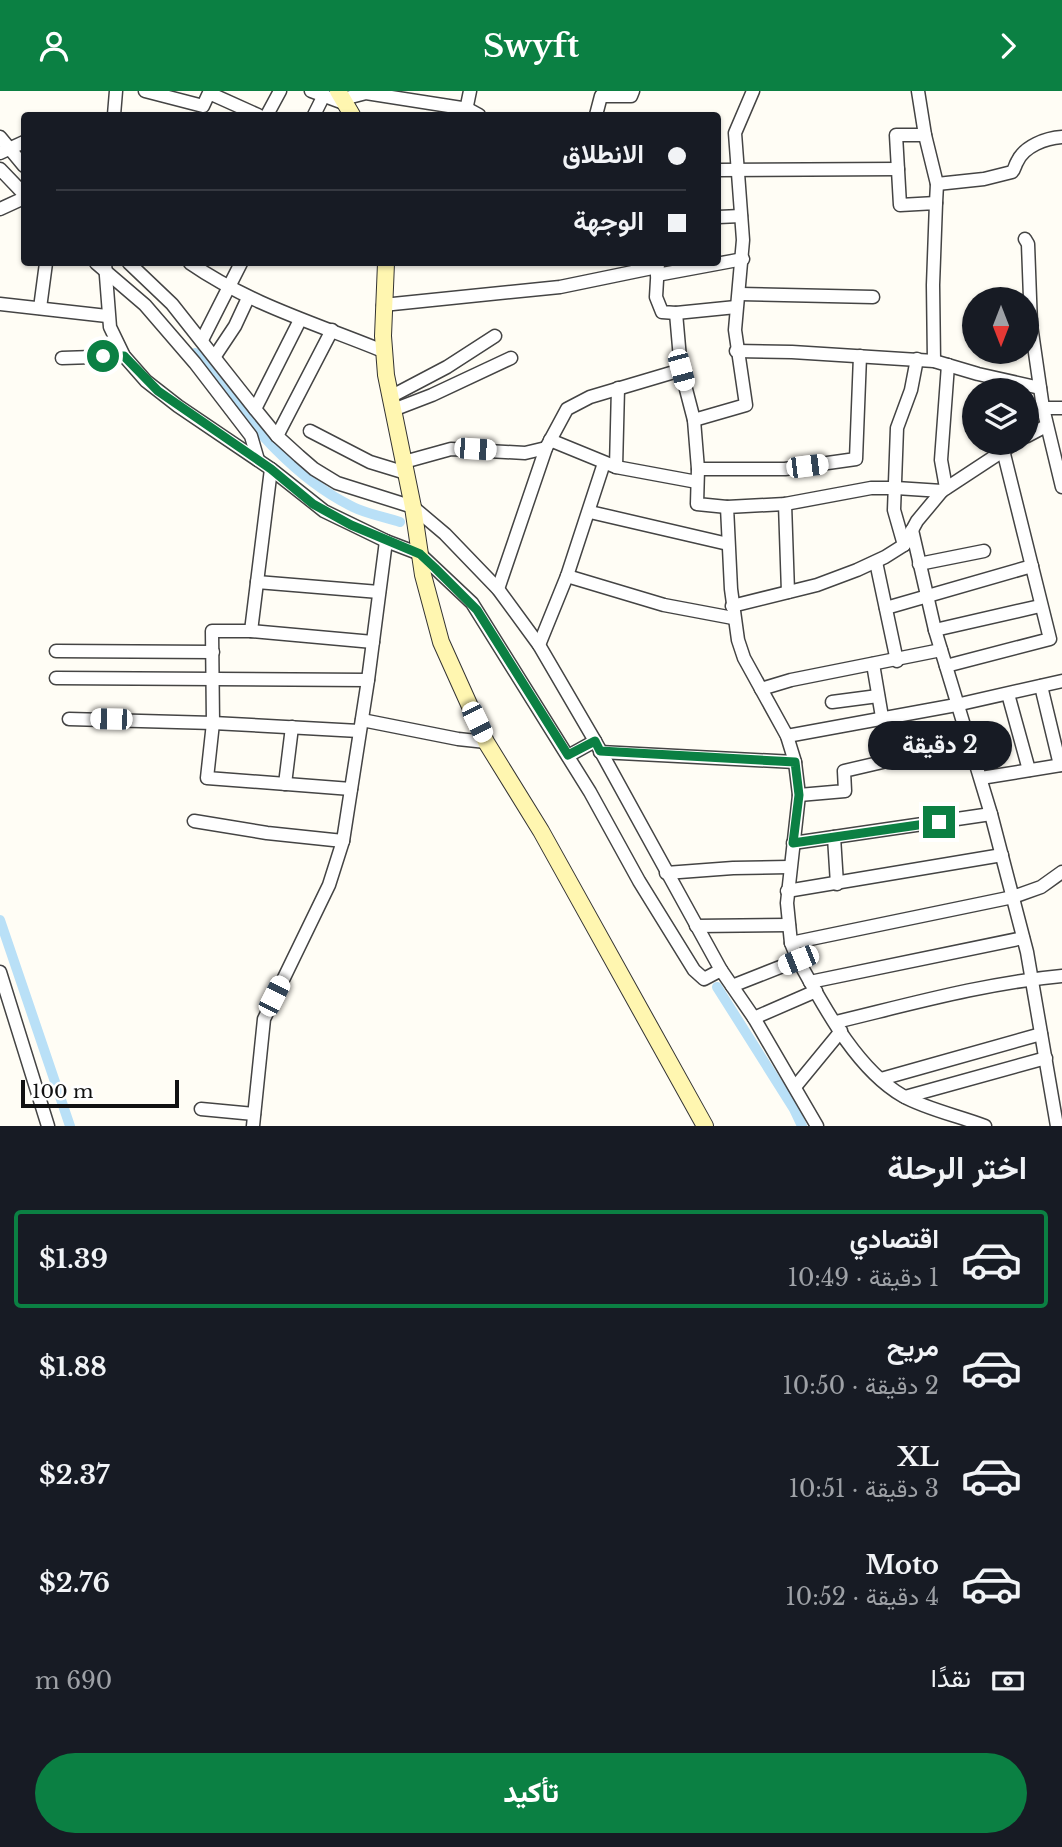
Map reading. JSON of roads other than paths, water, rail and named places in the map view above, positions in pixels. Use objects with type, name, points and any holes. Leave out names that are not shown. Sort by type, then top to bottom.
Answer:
[{"type":"main road","points":[[386,266],[383,351],[420,554],[441,642],[486,741],[535,821],[705,1126]]},
{"type":"street","points":[[114,112],[116,91]]},
{"type":"street","points":[[145,91],[168,94],[203,106],[209,93],[251,112]]},
{"type":"street","points":[[269,112],[280,91]]},
{"type":"street","points":[[470,91],[471,112]]},
{"type":"street","points":[[597,112],[601,96],[626,97],[631,96],[633,91]]},
{"type":"street","points":[[694,420],[746,405],[736,351],[743,259],[734,133],[753,91]]},
{"type":"street","points":[[918,91],[937,184],[933,285],[934,361]]},
{"type":"street","points":[[318,112],[336,99],[366,93],[466,112]]},
{"type":"street","points":[[925,135],[896,135],[900,205],[936,203]]},
{"type":"street","points":[[0,137],[4,151],[21,164]]},
{"type":"street","points":[[937,184],[984,179],[1012,172],[1023,154],[1037,143],[1048,138],[1062,137]]},
{"type":"street","points":[[4,151],[21,143]]},
{"type":"street","points":[[0,169],[21,193]]},
{"type":"street","points":[[721,170],[898,169]]},
{"type":"street","points":[[0,209],[21,198]]},
{"type":"street","points":[[721,217],[741,216]]},
{"type":"street","points":[[1025,239],[1028,244],[1031,325],[1040,388],[1046,426],[1062,487]]},
{"type":"street","points":[[721,261],[743,259]]},
{"type":"street","points":[[40,308],[46,266]]},
{"type":"street","points":[[102,266],[107,316],[114,338],[124,356],[158,391],[271,469],[324,511],[420,554],[477,610],[568,755],[639,881],[694,970],[704,979],[721,970]]},
{"type":"street","points":[[103,266],[145,305],[181,348],[244,427],[254,444],[258,460]]},
{"type":"street","points":[[132,266],[172,304],[277,436],[325,477],[413,507],[445,534],[498,590],[539,645],[598,746],[721,970],[754,1019],[817,1126]]},
{"type":"street","points":[[195,266],[248,298],[383,351]]},
{"type":"street","points":[[181,348],[199,337],[239,266]]},
{"type":"street","points":[[383,305],[560,287],[676,266]]},
{"type":"street","points":[[657,268],[656,297],[659,308],[666,314],[738,301],[873,297]]},
{"type":"street","points":[[215,356],[248,298]]},
{"type":"street","points":[[0,304],[107,316]]},
{"type":"street","points":[[676,313],[681,370],[694,420],[697,504],[727,507],[785,504],[871,488],[944,490]]},
{"type":"street","points":[[255,409],[300,320]]},
{"type":"street","points":[[277,436],[332,330]]},
{"type":"street","points":[[391,403],[495,335]]},
{"type":"street","points":[[736,351],[934,361],[1040,388]]},
{"type":"street","points":[[62,358],[124,356]]},
{"type":"street","points":[[310,431],[370,462],[405,468],[451,449],[525,453],[548,444],[610,465],[698,476],[785,469],[856,459],[860,356]]},
{"type":"street","points":[[391,403],[432,395],[511,358]]},
{"type":"street","points":[[904,545],[894,510],[897,428],[911,390],[917,359]]},
{"type":"street","points":[[944,490],[941,460],[948,365]]},
{"type":"street","points":[[498,590],[548,444],[564,413],[570,406],[618,388],[681,370]]},
{"type":"street","points":[[539,645],[610,465],[618,388]]},
{"type":"street","points":[[1043,408],[1062,408]]},
{"type":"street","points":[[1039,430],[1046,426]]},
{"type":"street","points":[[567,576],[664,605],[733,612],[788,592],[817,585],[876,562],[904,545],[912,530],[944,490],[996,455]]},
{"type":"street","points":[[946,666],[1050,639],[1004,455]]},
{"type":"street","points":[[251,631],[271,469]]},
{"type":"street","points":[[785,504],[788,592]]},
{"type":"street","points":[[727,507],[733,612],[744,658],[787,736],[795,762],[799,795],[787,891],[791,943],[798,960],[854,1050],[881,1079],[905,1097],[985,1126]]},
{"type":"street","points":[[590,512],[728,544]]},
{"type":"street","points":[[912,530],[926,598],[956,705],[981,778],[1013,897],[1032,979],[1056,1126],[1062,1125]]},
{"type":"street","points":[[201,1109],[254,1120],[264,1020],[329,885],[344,841],[369,680],[386,541]]},
{"type":"street","points":[[919,565],[984,551]]},
{"type":"street","points":[[876,562],[897,661]]},
{"type":"street","points":[[886,608],[1032,566]]},
{"type":"street","points":[[257,582],[379,592]]},
{"type":"street","points":[[935,630],[1040,606]]},
{"type":"street","points":[[351,789],[207,778],[213,723],[211,678],[214,630],[373,642]]},
{"type":"street","points":[[761,689],[791,680],[897,661],[941,650]]},
{"type":"street","points":[[56,651],[213,652]]},
{"type":"street","points":[[873,664],[882,717]]},
{"type":"street","points":[[56,678],[369,680]]},
{"type":"street","points":[[787,736],[956,705],[1062,681]]},
{"type":"street","points":[[981,778],[1061,765],[1041,686]]},
{"type":"street","points":[[1008,694],[1028,770]]},
{"type":"street","points":[[832,702],[878,696]]},
{"type":"street","points":[[69,719],[292,727],[360,725],[486,741]]},
{"type":"street","points":[[285,784],[292,727]]},
{"type":"street","points":[[568,755],[598,746],[795,762]]},
{"type":"street","points":[[799,795],[845,791],[844,771],[887,761],[971,748]]},
{"type":"street","points":[[793,843],[991,814]]},
{"type":"street","points":[[194,821],[267,833],[344,841]]},
{"type":"street","points":[[834,837],[837,884]]},
{"type":"street","points":[[787,891],[1002,855]]},
{"type":"street","points":[[666,873],[743,867],[789,867]]},
{"type":"street","points":[[791,943],[1013,897],[1041,887],[1062,872]]},
{"type":"street","points":[[696,926],[789,925]]},
{"type":"street","points":[[754,1019],[813,987],[1023,938]]},
{"type":"street","points":[[732,986],[798,960]]},
{"type":"street","points":[[0,972],[48,1126]]},
{"type":"street","points":[[795,1087],[839,1027],[948,995],[1062,976]]},
{"type":"street","points":[[881,1079],[1041,1034]]},
{"type":"street","points":[[905,1097],[1046,1058]]},
{"type":"waterway","points":[[195,353],[247,418],[285,459],[306,477],[353,507],[400,522]]},
{"type":"waterway","points":[[0,920],[70,1126]]},
{"type":"waterway","points":[[717,987],[802,1126]]}]
